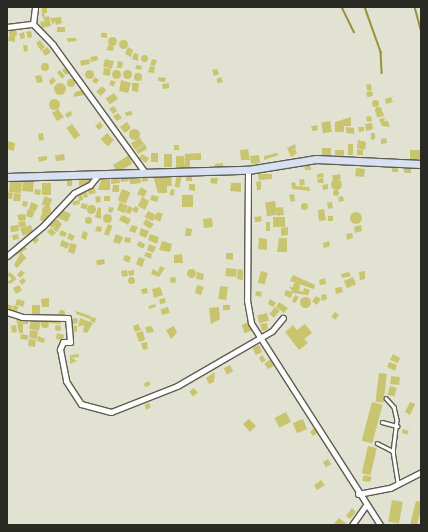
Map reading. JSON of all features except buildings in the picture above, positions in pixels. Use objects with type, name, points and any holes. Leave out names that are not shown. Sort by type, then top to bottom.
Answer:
[{"type":"street","points":[[33,24],[35,7]]},
{"type":"street","points":[[7,27],[33,24]]},
{"type":"street","points":[[33,24],[53,45],[143,170]]},
{"type":"street","points":[[7,177],[98,175],[143,170],[248,170],[316,159],[421,164]]},
{"type":"street","points":[[248,170],[247,300],[251,323],[358,494],[380,525]]},
{"type":"street","points":[[7,256],[43,226],[74,193],[90,185],[98,175]]},
{"type":"street","points":[[7,312],[22,317],[68,318],[70,342],[63,342],[60,349],[66,381],[81,404],[111,412],[172,389],[280,325],[283,318]]},
{"type":"street","points":[[358,494],[398,484],[421,472]]},
{"type":"street","points":[[352,525],[366,505]]},
{"type":"lane","points":[[386,398],[394,407],[397,426],[393,452],[398,484]]},
{"type":"lane","points":[[382,422],[397,426]]},
{"type":"lane","points":[[377,443],[393,452]]},
{"type":"waterway","points":[[342,7],[354,32]]},
{"type":"waterway","points":[[365,7],[381,52],[382,73]]},
{"type":"waterway","points":[[415,7],[421,29]]}]
